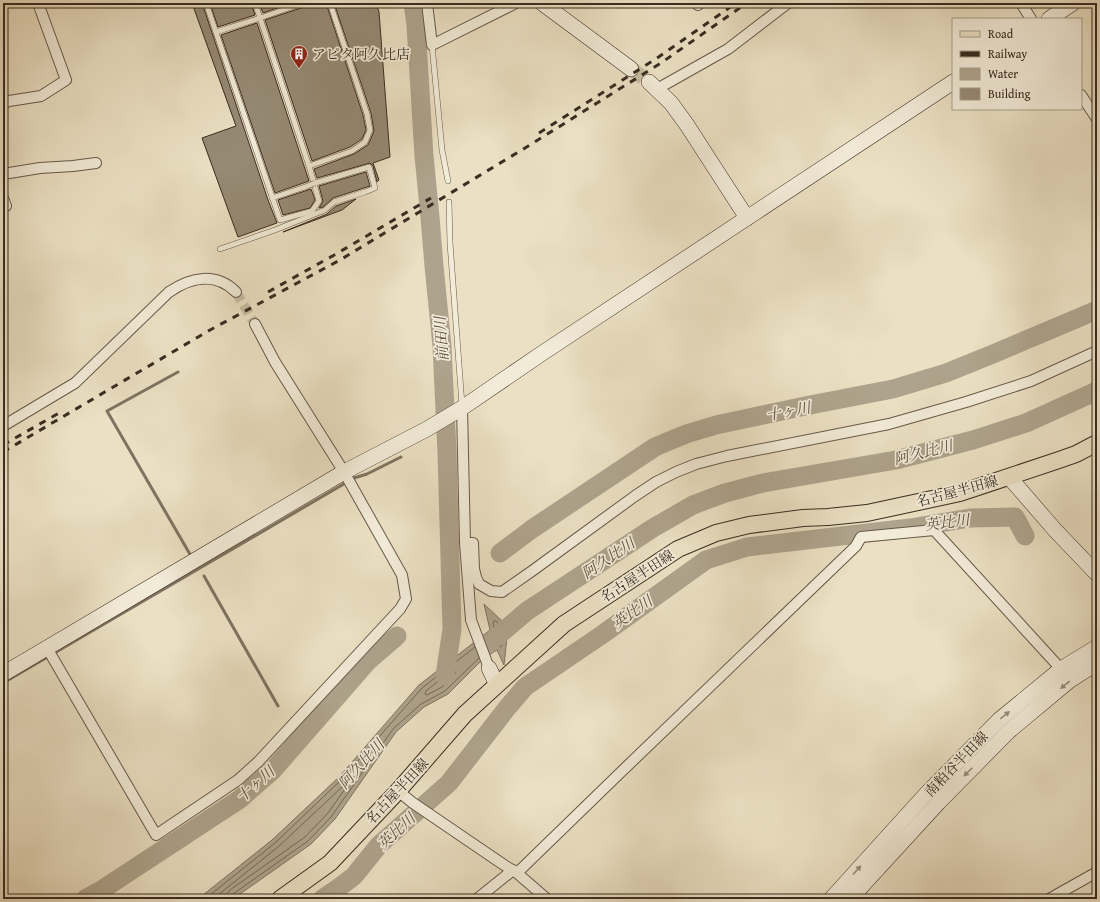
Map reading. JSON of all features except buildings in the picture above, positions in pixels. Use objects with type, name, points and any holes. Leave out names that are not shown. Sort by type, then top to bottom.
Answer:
[{"type":"main road","name":"名古屋半田線","points":[[280,899],[292,892],[330,863],[398,791],[466,714],[564,624],[678,549],[716,533],[749,525],[803,518],[867,513],[960,493],[1076,454],[1097,443]]},
{"type":"street","points":[[3,104],[9,101],[41,96],[66,80],[38,3]]},
{"type":"street","points":[[427,3],[432,45],[516,3]]},
{"type":"street","points":[[542,3],[631,69]]},
{"type":"street","points":[[747,218],[671,103],[653,86],[728,49],[788,3]]},
{"type":"street","points":[[1021,3],[1030,18]]},
{"type":"street","points":[[1050,18],[1073,3]]},
{"type":"street","points":[[3,674],[344,472],[460,410],[541,354],[952,83]]},
{"type":"street","points":[[1082,96],[1097,119]]},
{"type":"street","points":[[3,174],[40,168],[96,163]]},
{"type":"street","points":[[3,198],[6,206],[3,207]]},
{"type":"street","points":[[3,426],[75,383],[177,286],[197,279],[217,280],[231,287],[236,292]]},
{"type":"street","points":[[47,648],[156,836],[238,780],[258,762],[400,609],[406,599],[402,576],[344,472],[276,362],[255,324]]},
{"type":"street","points":[[465,543],[473,543],[474,569],[479,584],[491,591],[502,592],[635,496],[656,482],[676,472],[696,464],[727,456],[889,424],[966,402],[1031,380],[1097,351]]},
{"type":"street","points":[[460,410],[465,543],[471,620],[497,685]]},
{"type":"street","points":[[1009,477],[1055,530],[1097,574]]},
{"type":"street","points":[[477,899],[515,872],[856,546],[861,538],[934,530],[1061,669]]},
{"type":"street","name":"南粕谷半田線","points":[[831,899],[928,793],[999,720],[1061,669],[1097,647]]},
{"type":"street","name":"南粕谷半田線","points":[[850,899],[938,803],[1009,731],[1069,681],[1097,664]]},
{"type":"street","points":[[398,791],[413,803],[515,872],[547,899]]},
{"type":"street","points":[[1050,899],[1097,872]]},
{"type":"lane","points":[[206,3],[280,220],[312,210],[319,201],[309,166],[255,3]]},
{"type":"lane","points":[[216,32],[303,3]]},
{"type":"lane","points":[[309,166],[352,151],[364,142],[370,130],[367,114],[330,3]]},
{"type":"lane","points":[[432,45],[442,150],[448,181]]},
{"type":"lane","points":[[220,249],[326,210],[334,202],[375,188],[369,167],[272,198]]},
{"type":"lane","points":[[449,202],[460,410]]},
{"type":"water","points":[[484,604],[501,620],[507,637],[504,665],[497,650],[483,659],[448,694],[424,707],[396,732],[335,819],[311,844],[233,899],[198,899],[272,840],[339,777],[419,685],[490,630]]},
{"type":"waterway","name":"前田川","points":[[413,3],[416,25],[424,156],[442,346],[447,452],[452,629],[445,676]]},
{"type":"waterway","name":"十ヶ川","points":[[500,553],[532,529],[655,447],[686,434],[716,425],[893,389],[946,373],[1097,310]]},
{"type":"waterway","points":[[178,372],[107,411],[191,556]]},
{"type":"waterway","name":"阿久比川","points":[[486,646],[527,611],[653,528],[693,505],[725,493],[763,483],[896,460],[973,440],[1026,423],[1097,391]]},
{"type":"waterway","points":[[3,683],[354,478],[367,474],[401,457]]},
{"type":"waterway","name":"英比川","points":[[322,899],[354,876],[379,845],[449,783],[525,687],[603,634],[706,560],[747,547],[910,528],[970,518],[1015,517],[1025,536]]},
{"type":"waterway","points":[[204,576],[278,706]]},
{"type":"waterway","name":"十ヶ川","points":[[85,899],[103,889],[240,799],[273,770],[368,661],[397,636]]},
{"type":"tunnel","points":[[631,69],[649,82]]},
{"type":"tunnel","points":[[236,292],[255,324]]},
{"type":"railway","points":[[539,133],[657,58],[736,3]]},
{"type":"railway","points":[[3,452],[210,330],[340,260],[525,148],[661,63],[747,3]]},
{"type":"railway","points":[[268,292],[431,198]]},
{"type":"railway","points":[[3,445],[59,413]]},
{"type":"place","name":"アピタ阿久比店","points":[[299,69]]}]
